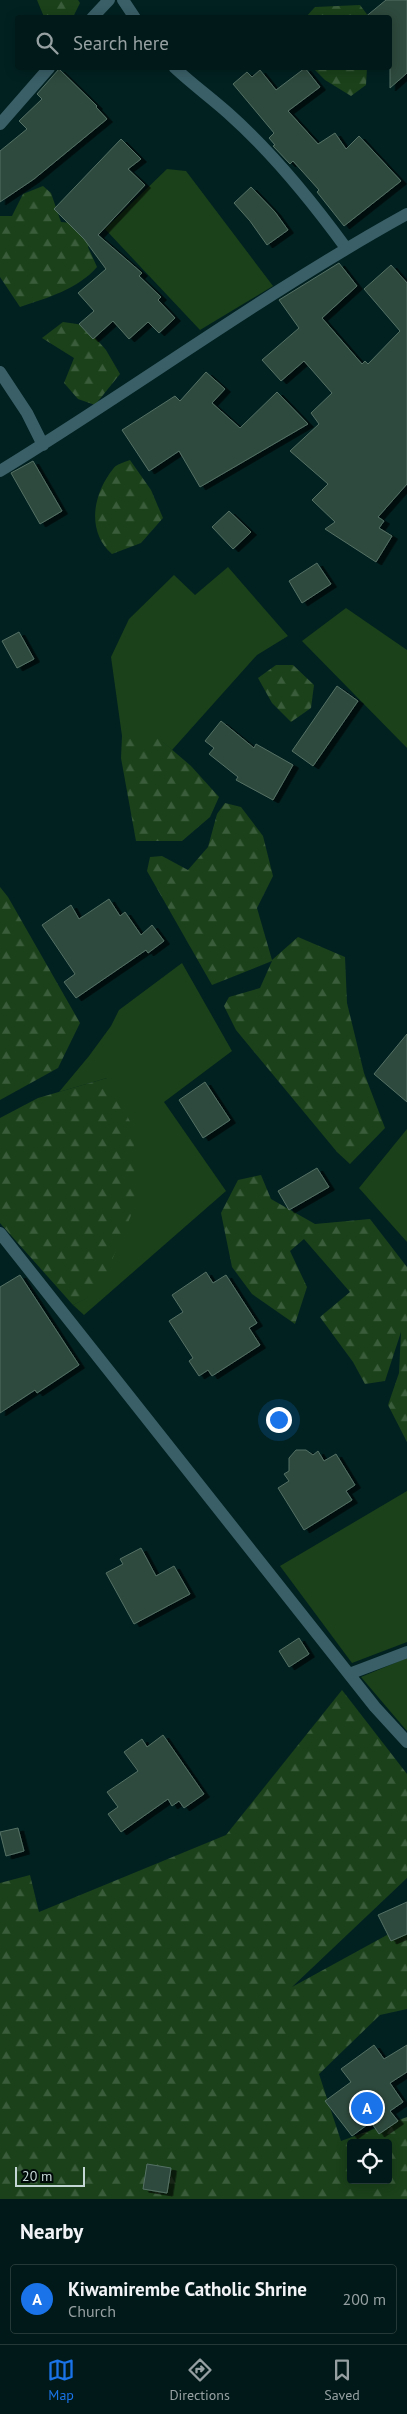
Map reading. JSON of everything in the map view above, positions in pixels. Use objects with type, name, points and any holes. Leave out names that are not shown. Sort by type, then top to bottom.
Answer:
[{"type":"street","points":[[95,15],[109,0]]},
{"type":"street","points":[[123,0],[133,15]]},
{"type":"street","points":[[0,124],[47,70]]},
{"type":"street","points":[[178,70],[228,113],[305,192],[346,248]]},
{"type":"street","points":[[0,471],[43,445],[231,320],[346,248],[407,214]]},
{"type":"street","points":[[0,372],[27,414],[43,445]]},
{"type":"street","points":[[0,1233],[349,1674],[407,1742]]},
{"type":"street","points":[[349,1674],[407,1652]]},
{"type":"green space","points":[[37,0],[78,0],[80,3],[74,15],[43,15]]},
{"type":"green space","points":[[360,5],[368,15],[308,15],[315,7]]},
{"type":"green space","points":[[315,70],[367,70],[366,85],[351,96],[325,80]]},
{"type":"green space","points":[[167,169],[186,171],[273,286],[200,330],[105,229]]},
{"type":"green space","points":[[43,186],[51,193],[61,222],[96,225],[101,232],[88,247],[97,267],[71,287],[20,307],[0,277],[0,216],[12,216],[23,194]]},
{"type":"green space","points":[[63,322],[84,325],[106,350],[120,374],[95,405],[78,399],[64,383],[74,358],[42,338]]},
{"type":"green space","points":[[130,460],[151,490],[163,518],[141,543],[112,554],[98,535],[95,512],[97,501],[106,479],[114,467]]},
{"type":"green space","points":[[228,567],[288,636],[257,655],[172,750],[155,736],[122,736],[111,657],[129,619],[174,575],[195,595]]},
{"type":"green space","points":[[346,608],[407,650],[407,748],[302,641]]},
{"type":"green space","points":[[276,665],[293,665],[314,685],[311,708],[291,722],[272,703],[258,678]]},
{"type":"green space","points":[[122,736],[156,736],[191,766],[219,797],[210,817],[182,841],[136,841],[121,758]]},
{"type":"green space","points":[[225,803],[241,807],[263,836],[273,876],[257,908],[272,960],[298,937],[345,957],[347,1003],[364,1073],[385,1128],[350,1164],[337,1152],[236,1030],[224,1006],[229,997],[260,988],[272,961],[212,985],[147,871],[150,857],[162,856],[188,870],[208,847],[217,814]]},
{"type":"green space","points":[[0,887],[8,897],[80,1023],[58,1068],[0,1100]]},
{"type":"green space","points":[[182,963],[232,1051],[164,1102],[226,1191],[84,1315],[73,1305],[98,1292],[107,1078],[59,1092],[111,1026],[119,1010]]},
{"type":"green space","points":[[107,1078],[134,1129],[135,1206],[98,1293],[73,1305],[0,1223],[0,1118],[38,1098]]},
{"type":"green space","points":[[407,1129],[407,1242],[359,1188]]},
{"type":"green space","points":[[261,1175],[271,1199],[315,1224],[370,1219],[407,1267],[407,1442],[388,1405],[399,1373],[401,1332],[385,1381],[365,1384],[353,1362],[320,1317],[350,1292],[304,1239],[290,1251],[307,1287],[295,1324],[252,1294],[232,1267],[221,1213],[238,1180]]},
{"type":"green space","points":[[407,1491],[407,1642],[352,1663],[280,1566]]},
{"type":"green space","points":[[407,1658],[407,1731],[361,1677]]},
{"type":"green space","points":[[342,1690],[407,1774],[407,1878],[292,1987],[407,1924],[407,2009],[380,2015],[319,2074],[341,2141],[407,2117],[407,2199],[0,2199],[0,1883],[30,1875],[39,1912],[226,1835]]},
{"type":"building","points":[[386,0],[407,0],[407,73],[390,88],[390,70],[392,70],[392,15],[368,15]]},
{"type":"building","points":[[60,70],[97,106],[107,119],[34,179],[0,202],[0,151],[27,129],[19,121],[42,99],[37,94]]},
{"type":"building","points":[[260,70],[276,90],[302,70],[307,70],[320,87],[288,111],[318,144],[335,133],[346,149],[359,136],[401,181],[344,226],[317,192],[319,190],[293,161],[290,164],[273,146],[275,145],[269,138],[274,133],[233,84],[247,72],[252,77]]},
{"type":"building","points":[[121,139],[141,159],[128,169],[145,185],[98,235],[142,273],[139,276],[161,297],[158,300],[175,318],[159,333],[148,322],[129,339],[113,321],[93,339],[79,324],[94,311],[78,293],[106,269],[84,239],[54,209]]},
{"type":"building","points":[[251,187],[275,212],[288,230],[267,245],[234,203]]},
{"type":"building","points":[[339,263],[357,286],[322,318],[362,364],[365,361],[368,364],[400,331],[364,289],[391,265],[407,283],[407,484],[378,517],[384,521],[379,528],[392,536],[376,562],[325,529],[335,522],[312,500],[328,484],[290,451],[319,424],[311,413],[332,393],[304,361],[281,381],[262,360],[299,328],[279,300]]},
{"type":"building","points":[[206,372],[225,389],[212,403],[240,428],[277,392],[308,424],[200,487],[179,451],[149,471],[122,430],[175,396],[180,401]]},
{"type":"building","points":[[33,461],[62,511],[40,524],[11,473]]},
{"type":"building","points":[[229,511],[251,532],[233,549],[212,527]]},
{"type":"building","points":[[317,563],[331,584],[302,603],[289,581]]},
{"type":"building","points":[[19,632],[34,659],[17,668],[2,641]]},
{"type":"building","points":[[337,686],[358,701],[313,766],[292,751]]},
{"type":"building","points":[[221,721],[254,748],[256,744],[293,765],[273,800],[236,780],[238,777],[209,754],[214,748],[205,741]]},
{"type":"building","points":[[109,899],[120,916],[125,912],[141,935],[152,925],[164,941],[148,953],[146,950],[76,998],[64,982],[75,974],[42,925],[71,905],[79,919]]},
{"type":"building","points":[[407,1034],[407,1102],[374,1074]]},
{"type":"building","points":[[205,1082],[230,1120],[203,1138],[179,1100]]},
{"type":"building","points":[[317,1168],[329,1187],[289,1210],[278,1191]]},
{"type":"building","points":[[206,1272],[213,1283],[226,1275],[257,1323],[249,1328],[260,1345],[212,1376],[208,1370],[199,1376],[189,1361],[193,1358],[169,1321],[183,1312],[172,1295]]},
{"type":"building","points":[[20,1275],[79,1365],[37,1393],[35,1390],[0,1413],[0,1287]]},
{"type":"building","points":[[296,1450],[306,1450],[313,1455],[318,1451],[324,1461],[336,1454],[355,1485],[346,1491],[352,1500],[304,1530],[278,1488],[289,1481],[284,1474],[289,1471],[289,1458]]},
{"type":"building","points":[[141,1548],[156,1576],[174,1566],[190,1594],[134,1624],[106,1573],[123,1564],[120,1559]]},
{"type":"building","points":[[299,1638],[309,1654],[289,1667],[279,1651]]},
{"type":"building","points":[[163,1735],[204,1794],[184,1808],[179,1801],[172,1806],[168,1799],[121,1832],[108,1814],[118,1807],[107,1792],[138,1771],[124,1752],[142,1739],[147,1747]]},
{"type":"building","points":[[18,1828],[24,1851],[6,1856],[0,1832]]},
{"type":"building","points":[[407,1902],[407,1934],[391,1941],[378,1915]]},
{"type":"building","points":[[374,2045],[384,2059],[407,2045],[407,2072],[390,2083],[403,2102],[390,2111],[398,2121],[379,2134],[371,2122],[352,2136],[325,2101],[351,2082],[341,2069]]},
{"type":"building","points":[[147,2164],[171,2168],[167,2193],[143,2189]]},
{"type":"place","name":"Kiwamirembe Catholic Shrine","points":[[367,2108]]}]
